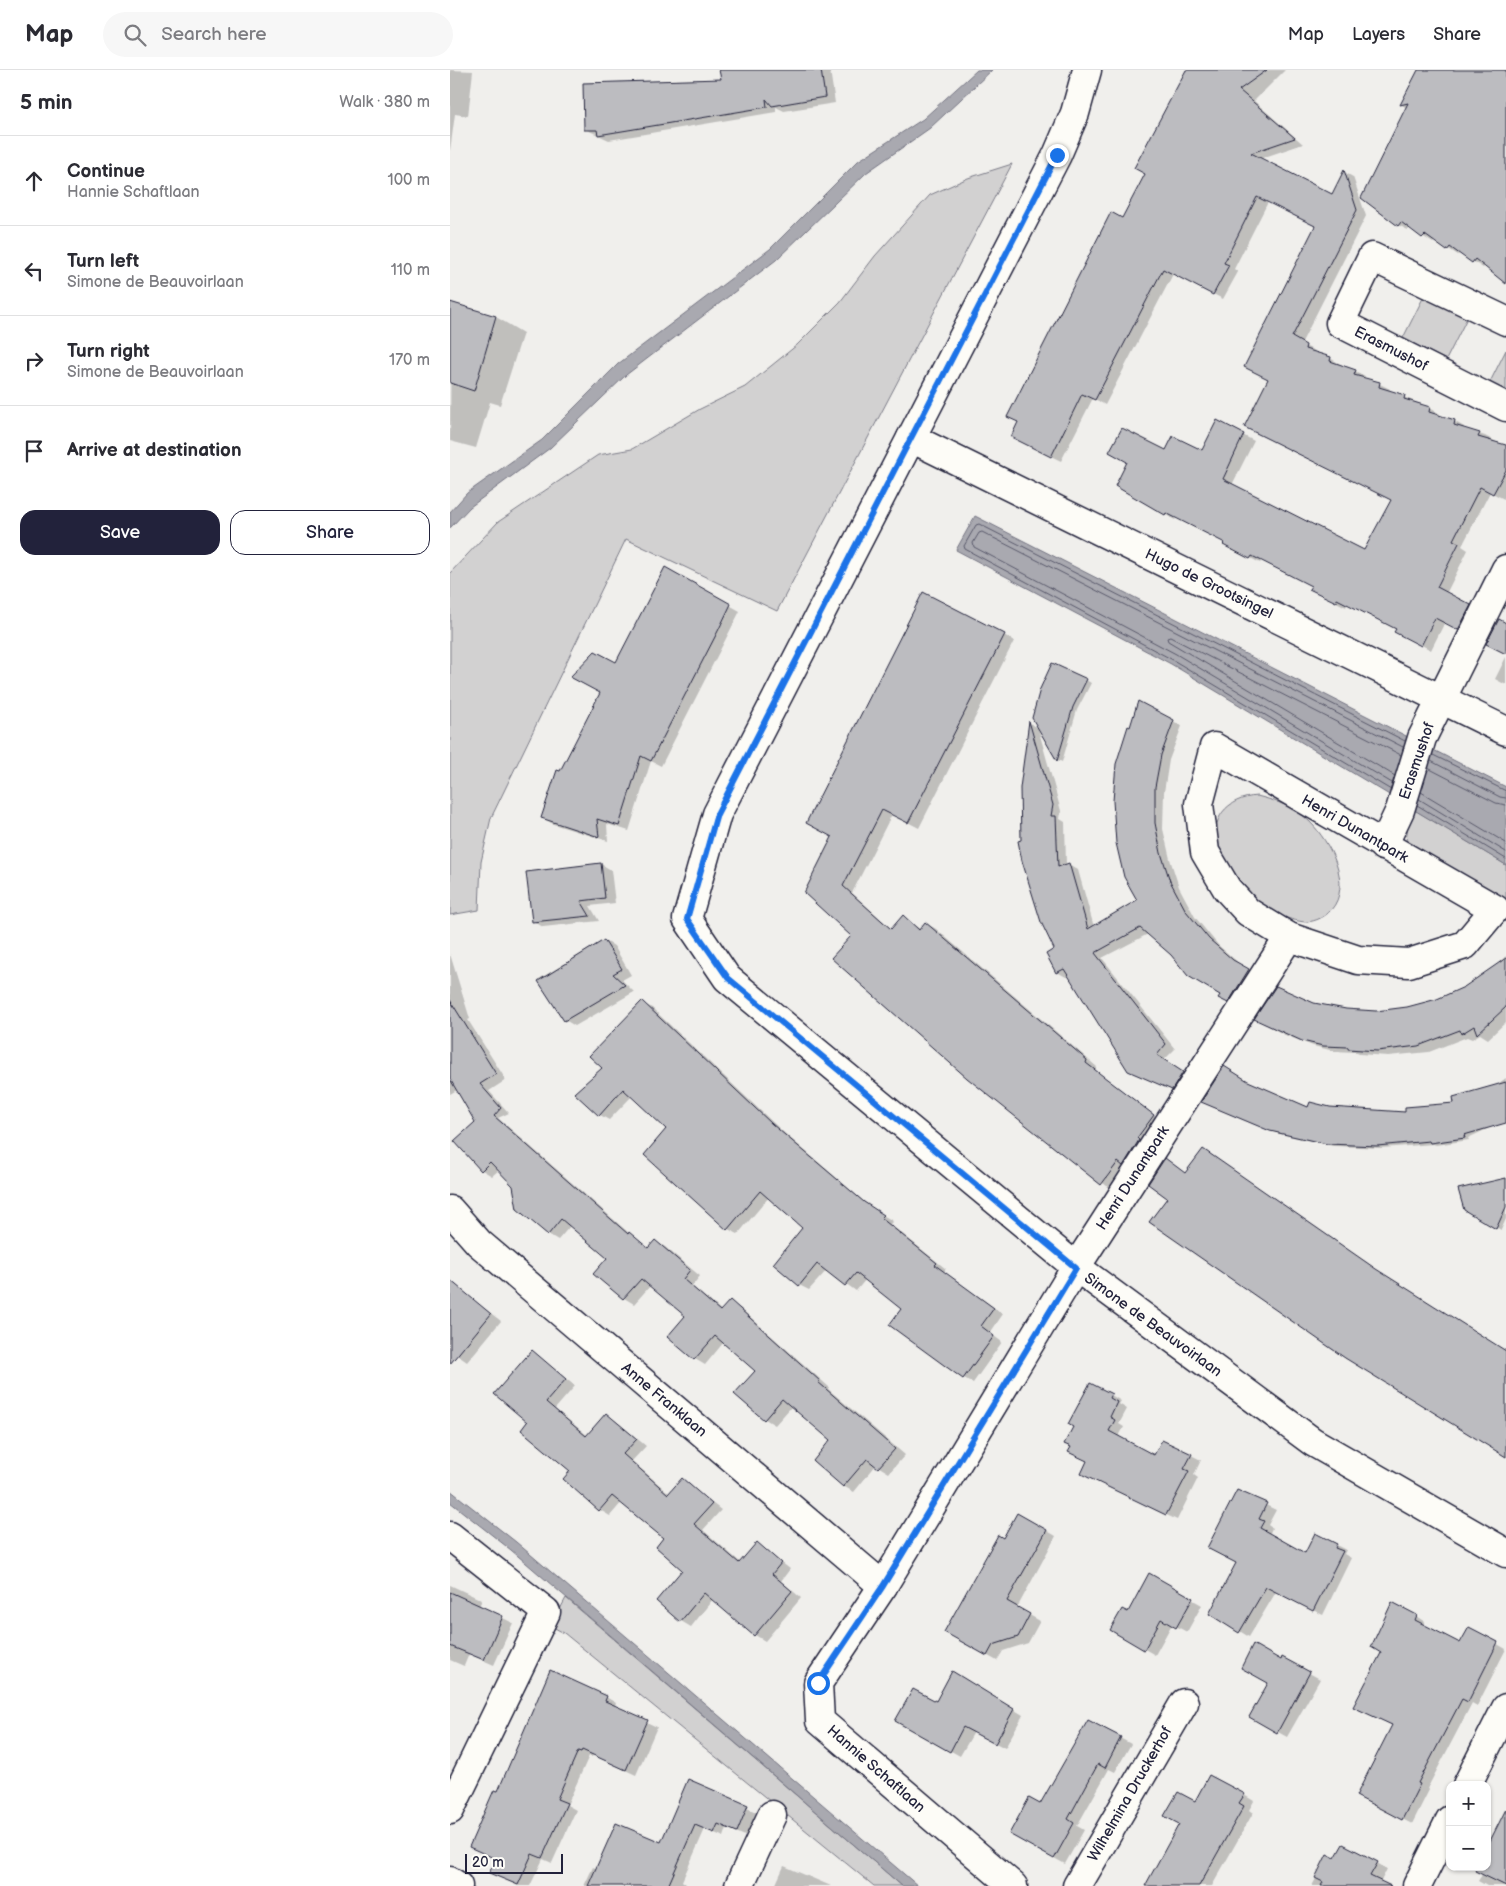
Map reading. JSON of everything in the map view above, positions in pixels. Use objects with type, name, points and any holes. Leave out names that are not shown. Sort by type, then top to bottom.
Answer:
[{"type":"street","name":"Simone de Beauvoirlaan","points":[[1087,70],[1075,113],[1057,155],[717,814],[687,919],[728,978],[1076,1268],[1313,1442],[1506,1553]]},
{"type":"street","name":"Erasmushof","points":[[1506,321],[1372,257],[1340,323],[1506,407]]},
{"type":"street","name":"Hugo de Grootsingel","points":[[911,438],[1506,732]]},
{"type":"street","name":"Erasmushof","points":[[1383,846],[1400,810],[1422,738],[1440,698],[1506,569]]},
{"type":"street","name":"Henri Dunantpark","points":[[1214,747],[1383,846],[1496,909],[1465,945],[1409,963],[1358,960],[1289,937],[1248,912],[1227,889],[1205,852],[1199,804],[1214,747]]},
{"type":"street","name":"Henri Dunantpark","points":[[1076,1268],[1289,937]]},
{"type":"street","name":"Anne Franklaan","points":[[450,1210],[478,1243],[883,1586]]},
{"type":"street","name":"Hannie Schaftlaan","points":[[1013,1886],[820,1720],[818,1683],[883,1586],[1076,1268]]},
{"type":"street","points":[[450,1536],[546,1612],[450,1810]]},
{"type":"street","name":"Wilhelmina Druckerhof","points":[[1077,1886],[1184,1703]]},
{"type":"street","points":[[1469,1781],[1506,1708]]},
{"type":"street","points":[[739,1886],[772,1815]]},
{"type":"street","points":[[1416,1886],[1447,1826]]},
{"type":"street","points":[[450,1881],[458,1886]]},
{"type":"shaded area","points":[[1012,164],[777,611],[626,539],[491,818],[481,862],[479,910],[450,915],[450,573],[498,522],[598,455],[632,449],[700,409],[745,387],[797,345],[840,302],[875,256],[930,195],[968,178]]},
{"type":"shaded area","points":[[1425,294],[1468,316],[1446,360],[1403,338]]},
{"type":"shaded area","points":[[1506,350],[1506,390],[1490,382]]},
{"type":"shaded area","points":[[1257,796],[1285,805],[1298,812],[1318,830],[1325,841],[1336,864],[1340,889],[1337,900],[1326,915],[1307,922],[1291,919],[1255,903],[1238,886],[1219,850],[1216,829],[1218,820],[1229,806],[1237,801]]},
{"type":"shaded area","points":[[1410,807],[1506,865],[1506,900],[1406,841]]},
{"type":"shaded area","points":[[566,1598],[902,1886],[874,1886],[564,1633],[551,1626]]},
{"type":"water","points":[[977,70],[992,70],[930,128],[866,173],[776,260],[626,375],[550,448],[470,507],[450,528],[450,512],[467,493],[542,440],[618,364],[770,249],[858,161],[923,119]]},
{"type":"water","points":[[975,516],[1506,787],[1506,865],[1171,664],[956,550]]},
{"type":"water","points":[[450,1490],[516,1542],[918,1886],[902,1886],[511,1550],[450,1502]]},
{"type":"building","points":[[719,70],[821,70],[825,97],[772,106],[766,99],[767,107],[598,135],[597,130],[584,130],[583,83],[721,79]]},
{"type":"building","points":[[1186,70],[1267,70],[1239,90],[1295,138],[1251,153],[1332,194],[1344,170],[1357,210],[1292,337],[1306,345],[1305,349],[1331,357],[1330,361],[1356,370],[1354,375],[1380,382],[1379,387],[1405,395],[1404,399],[1430,407],[1429,412],[1455,420],[1454,425],[1480,433],[1478,437],[1506,445],[1506,470],[1493,494],[1480,487],[1453,540],[1459,543],[1437,587],[1471,605],[1458,630],[1435,618],[1421,646],[1394,632],[1396,629],[1337,599],[1336,602],[1309,589],[1311,586],[1252,556],[1250,559],[1223,545],[1225,543],[1166,513],[1165,515],[1115,486],[1127,462],[1109,452],[1122,428],[1166,450],[1173,436],[1202,450],[1217,420],[1244,434],[1223,479],[1364,550],[1391,500],[1244,427],[1268,379],[1244,367],[1315,226],[1257,197],[1224,263],[1229,265],[1213,295],[1163,269],[1095,400],[1082,394],[1051,457],[1011,437],[1018,422],[1007,417],[1111,212],[1122,218],[1145,174],[1134,168]]},
{"type":"building","points":[[1418,70],[1506,70],[1506,284],[1475,259],[1472,263],[1450,247],[1447,251],[1425,235],[1422,238],[1401,222],[1398,226],[1361,198],[1408,103],[1400,105]]},
{"type":"building","points":[[450,302],[496,316],[474,391],[450,383]]},
{"type":"building","points":[[665,567],[731,604],[718,631],[651,761],[641,756],[619,826],[597,819],[599,837],[541,818],[557,770],[560,771],[600,693],[570,677],[595,651],[616,662]]},
{"type":"building","points":[[923,592],[1005,634],[908,823],[882,810],[843,886],[891,929],[903,915],[919,930],[925,922],[1087,1060],[1086,1063],[1154,1115],[1137,1138],[1139,1140],[1123,1166],[1118,1162],[1101,1185],[967,1078],[831,958],[851,936],[804,893],[832,837],[806,823]]},
{"type":"building","points":[[1499,619],[1506,623],[1506,654],[1486,644]]},
{"type":"building","points":[[1052,663],[1087,679],[1073,707],[1057,761],[1032,718],[1040,689]]},
{"type":"building","points":[[1138,701],[1174,720],[1161,755],[1155,787],[1155,823],[1161,853],[1170,881],[1186,911],[1209,939],[1233,960],[1249,969],[1228,1003],[1218,998],[1220,995],[1188,976],[1171,955],[1140,928],[1095,953],[1166,1044],[1157,1055],[1183,1072],[1172,1090],[1128,1071],[1064,969],[1056,973],[1046,954],[1054,949],[1041,922],[1022,861],[1018,841],[1021,840],[1020,788],[1029,721],[1053,805],[1051,816],[1056,816],[1058,867],[1069,863],[1088,929],[1137,900],[1124,877],[1116,843],[1113,801],[1116,764]]},
{"type":"building","points":[[601,863],[605,898],[581,901],[590,916],[532,922],[526,872]]},
{"type":"building","points":[[604,940],[622,969],[613,974],[625,985],[564,1021],[538,981]]},
{"type":"building","points":[[1506,958],[1506,1007],[1477,1034],[1474,1026],[1461,1034],[1460,1030],[1418,1046],[1377,1051],[1323,1046],[1302,1041],[1254,1019],[1276,986],[1314,1003],[1346,1009],[1376,1011],[1407,1007],[1437,999],[1464,987]]},
{"type":"building","points":[[450,1000],[496,1074],[480,1084],[501,1108],[494,1116],[628,1234],[629,1232],[648,1248],[655,1240],[690,1270],[683,1279],[720,1311],[730,1300],[820,1381],[818,1382],[895,1449],[878,1468],[867,1459],[843,1487],[813,1461],[830,1440],[782,1399],[764,1420],[734,1394],[755,1371],[715,1336],[694,1360],[667,1337],[685,1316],[641,1279],[623,1299],[593,1274],[607,1258],[561,1219],[548,1235],[517,1209],[513,1186],[490,1162],[481,1171],[454,1141],[475,1122],[450,1079]]},
{"type":"building","points":[[642,1001],[772,1124],[864,1202],[884,1215],[881,1218],[937,1263],[935,1265],[994,1308],[981,1326],[994,1336],[963,1379],[889,1325],[901,1309],[856,1273],[845,1286],[817,1264],[799,1286],[773,1264],[802,1228],[760,1191],[727,1230],[644,1155],[666,1129],[623,1089],[599,1116],[574,1093],[602,1068],[589,1056]]},
{"type":"building","points":[[1224,1066],[1248,1081],[1308,1107],[1310,1102],[1330,1107],[1405,1112],[1405,1107],[1454,1103],[1453,1097],[1506,1082],[1506,1123],[1464,1135],[1465,1138],[1430,1143],[1429,1141],[1377,1146],[1327,1144],[1270,1131],[1201,1102]]},
{"type":"building","points":[[1203,1149],[1376,1269],[1506,1351],[1506,1457],[1345,1358],[1149,1222],[1167,1198],[1148,1184],[1165,1158],[1185,1173]]},
{"type":"building","points":[[1506,1178],[1506,1207],[1496,1229],[1464,1210],[1458,1189]]},
{"type":"building","points":[[450,1280],[491,1314],[450,1364]]},
{"type":"building","points":[[532,1350],[566,1379],[546,1402],[586,1436],[606,1413],[637,1439],[623,1454],[668,1494],[682,1478],[712,1504],[694,1524],[739,1563],[757,1542],[781,1563],[772,1574],[792,1591],[754,1636],[704,1593],[680,1622],[656,1601],[682,1570],[656,1547],[663,1538],[612,1496],[599,1511],[563,1479],[570,1471],[521,1430],[527,1422],[494,1394]]},
{"type":"building","points":[[1090,1383],[1112,1394],[1110,1398],[1117,1402],[1110,1417],[1115,1420],[1109,1431],[1154,1455],[1162,1440],[1192,1454],[1184,1469],[1189,1471],[1166,1515],[1081,1474],[1087,1461],[1068,1452],[1071,1447],[1064,1444],[1073,1427],[1068,1424]]},
{"type":"building","points":[[1237,1490],[1267,1503],[1259,1519],[1264,1521],[1260,1528],[1305,1553],[1315,1533],[1337,1544],[1335,1548],[1343,1551],[1313,1611],[1266,1587],[1239,1633],[1209,1614],[1236,1563],[1207,1548]]},
{"type":"building","points":[[1017,1513],[1047,1530],[1007,1601],[1030,1614],[1018,1637],[993,1645],[987,1656],[944,1632],[998,1535],[1003,1538]]},
{"type":"building","points":[[1149,1573],[1193,1598],[1176,1628],[1161,1619],[1144,1650],[1110,1630],[1122,1609],[1128,1612]]},
{"type":"building","points":[[450,1592],[503,1616],[484,1660],[450,1646]]},
{"type":"building","points":[[1392,1602],[1417,1615],[1415,1620],[1460,1643],[1469,1627],[1498,1642],[1468,1702],[1462,1699],[1418,1783],[1420,1784],[1402,1820],[1356,1796],[1392,1725],[1353,1707],[1381,1653],[1371,1647]]},
{"type":"building","points":[[1253,1644],[1281,1660],[1282,1657],[1310,1672],[1277,1733],[1249,1717],[1268,1683],[1241,1668]]},
{"type":"building","points":[[550,1670],[607,1696],[605,1701],[648,1720],[626,1770],[582,1750],[581,1752],[578,1751],[557,1799],[567,1803],[542,1858],[532,1854],[518,1885],[489,1873],[496,1859],[469,1847],[494,1790],[498,1791]]},
{"type":"building","points":[[952,1671],[1014,1709],[995,1744],[963,1727],[950,1752],[895,1721],[913,1689],[936,1701]]},
{"type":"building","points":[[1088,1720],[1121,1737],[1105,1768],[1098,1764],[1068,1819],[1074,1823],[1054,1859],[1009,1834],[1029,1798],[1040,1804]]},
{"type":"building","points":[[1209,1775],[1245,1794],[1239,1803],[1244,1806],[1199,1886],[1145,1886],[1179,1824],[1164,1816],[1178,1792],[1195,1801]]},
{"type":"building","points":[[688,1779],[748,1805],[737,1832],[718,1824],[714,1833],[695,1825],[668,1886],[588,1886],[616,1823],[661,1842]]},
{"type":"building","points":[[1506,1809],[1506,1886],[1475,1871],[1491,1871],[1491,1839]]},
{"type":"building","points":[[1343,1844],[1378,1862],[1370,1876],[1391,1886],[1321,1886],[1323,1882],[1315,1878],[1327,1854],[1335,1858]]},
{"type":"route","points":[[818,1683],[883,1586],[1076,1268],[728,978],[687,919],[717,814],[1057,155]]}]
